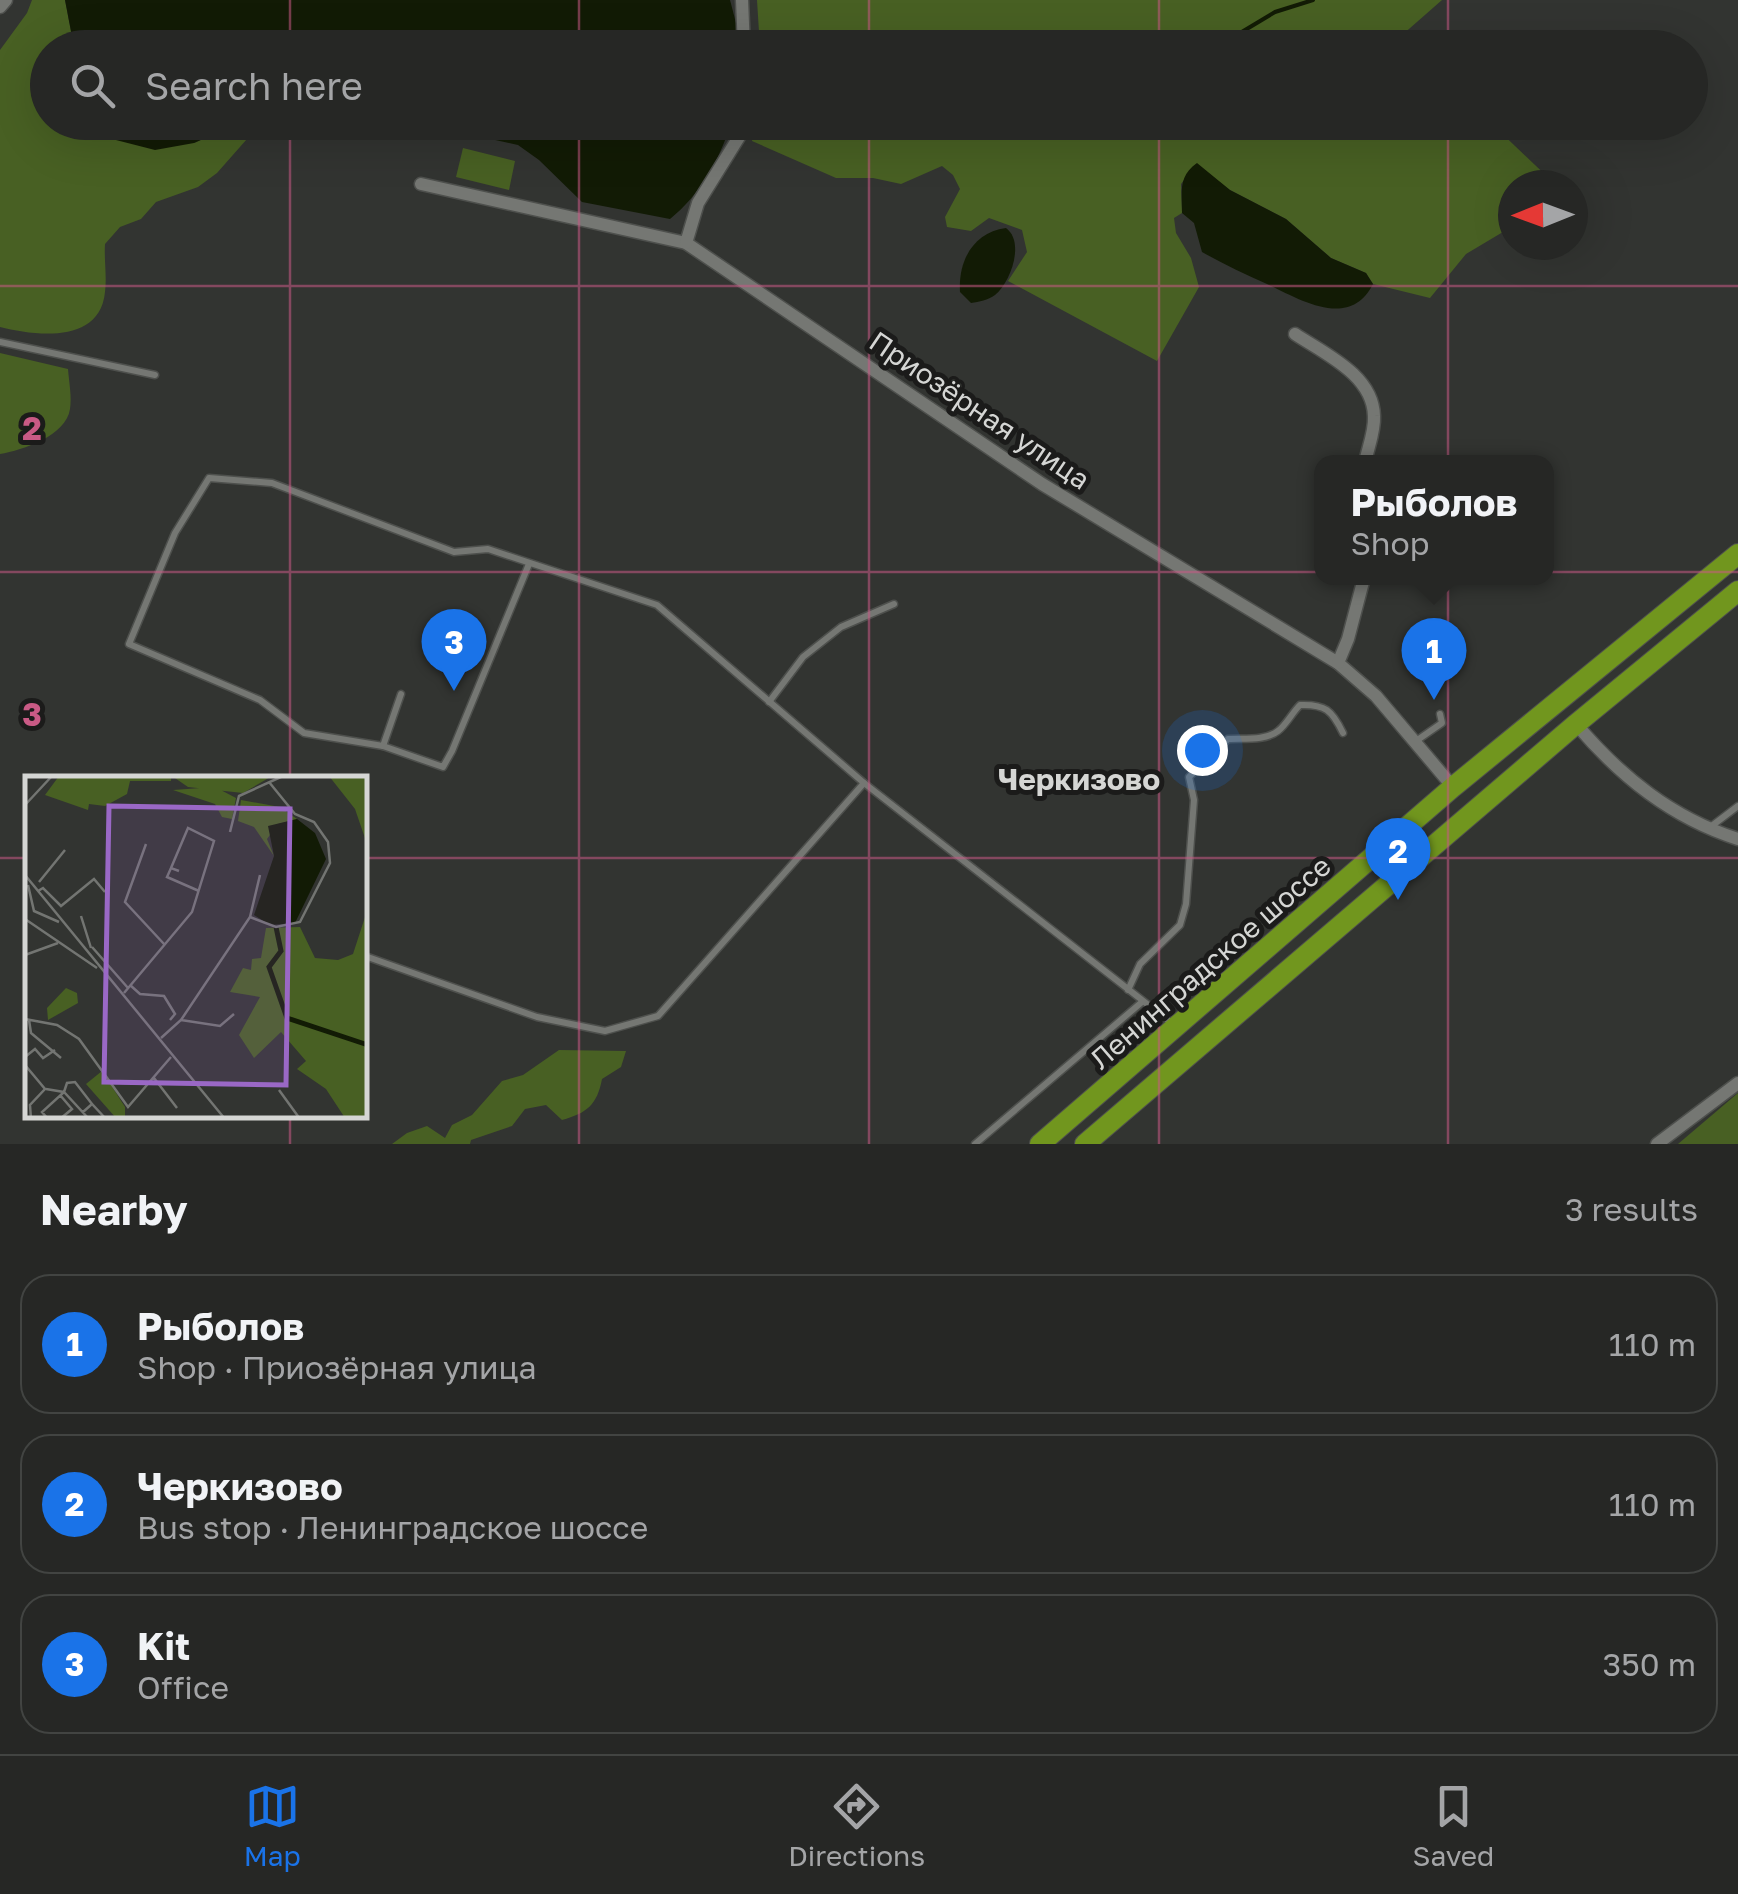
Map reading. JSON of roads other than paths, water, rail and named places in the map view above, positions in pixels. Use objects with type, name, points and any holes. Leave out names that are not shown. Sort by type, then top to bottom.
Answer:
[{"type":"highway","name":"Ленинградское шоссе","points":[[1040,1144],[1454,787],[1738,554]]},
{"type":"highway","name":"Ленинградское шоссе","points":[[1085,1144],[1576,724],[1738,591]]},
{"type":"street","points":[[0,6],[6,0]]},
{"type":"street","points":[[742,0],[743,30]]},
{"type":"street","points":[[686,243],[698,203],[737,140]]},
{"type":"street","name":"Приозёрная улица","points":[[421,184],[686,243],[1042,484],[1338,663],[1376,696],[1454,787]]},
{"type":"street","points":[[1295,334],[1358,377],[1371,395],[1374,418],[1366,455]]},
{"type":"street","points":[[1338,663],[1362,585]]},
{"type":"street","points":[[1576,724],[1602,754],[1666,808],[1708,829],[1738,838]]},
{"type":"street","points":[[1657,1144],[1738,1083]]},
{"type":"lane","points":[[0,342],[156,375]]},
{"type":"lane","points":[[529,564],[442,767],[383,746],[304,734],[260,700],[129,644],[175,533],[208,478],[272,483],[454,552],[488,549],[657,605],[864,783],[1177,1027]]},
{"type":"lane","points":[[769,702],[803,657],[840,627],[894,604]]},
{"type":"lane","points":[[383,746],[401,694]]},
{"type":"lane","points":[[1128,990],[1140,964],[1180,925],[1186,904],[1194,800],[1189,777],[1228,739],[1266,737],[1282,730],[1300,705],[1321,704],[1334,713],[1342,733]]},
{"type":"lane","points":[[1415,742],[1442,724],[1440,714]]},
{"type":"lane","points":[[368,957],[537,1017],[605,1031],[658,1016],[864,783]]},
{"type":"lane","points":[[1708,829],[1738,806]]},
{"type":"lane","points":[[975,1144],[1142,1002]]},
{"type":"waterway","points":[[1245,30],[1275,12],[1313,0]]},
{"type":"place","name":"Kit","points":[[454,691]]},
{"type":"place","name":"Рыболов","points":[[1434,700]]},
{"type":"place","name":"Черкизово","points":[[1398,900]]},
{"type":"district","name":"Черкизово","points":[[1079,779]]}]
